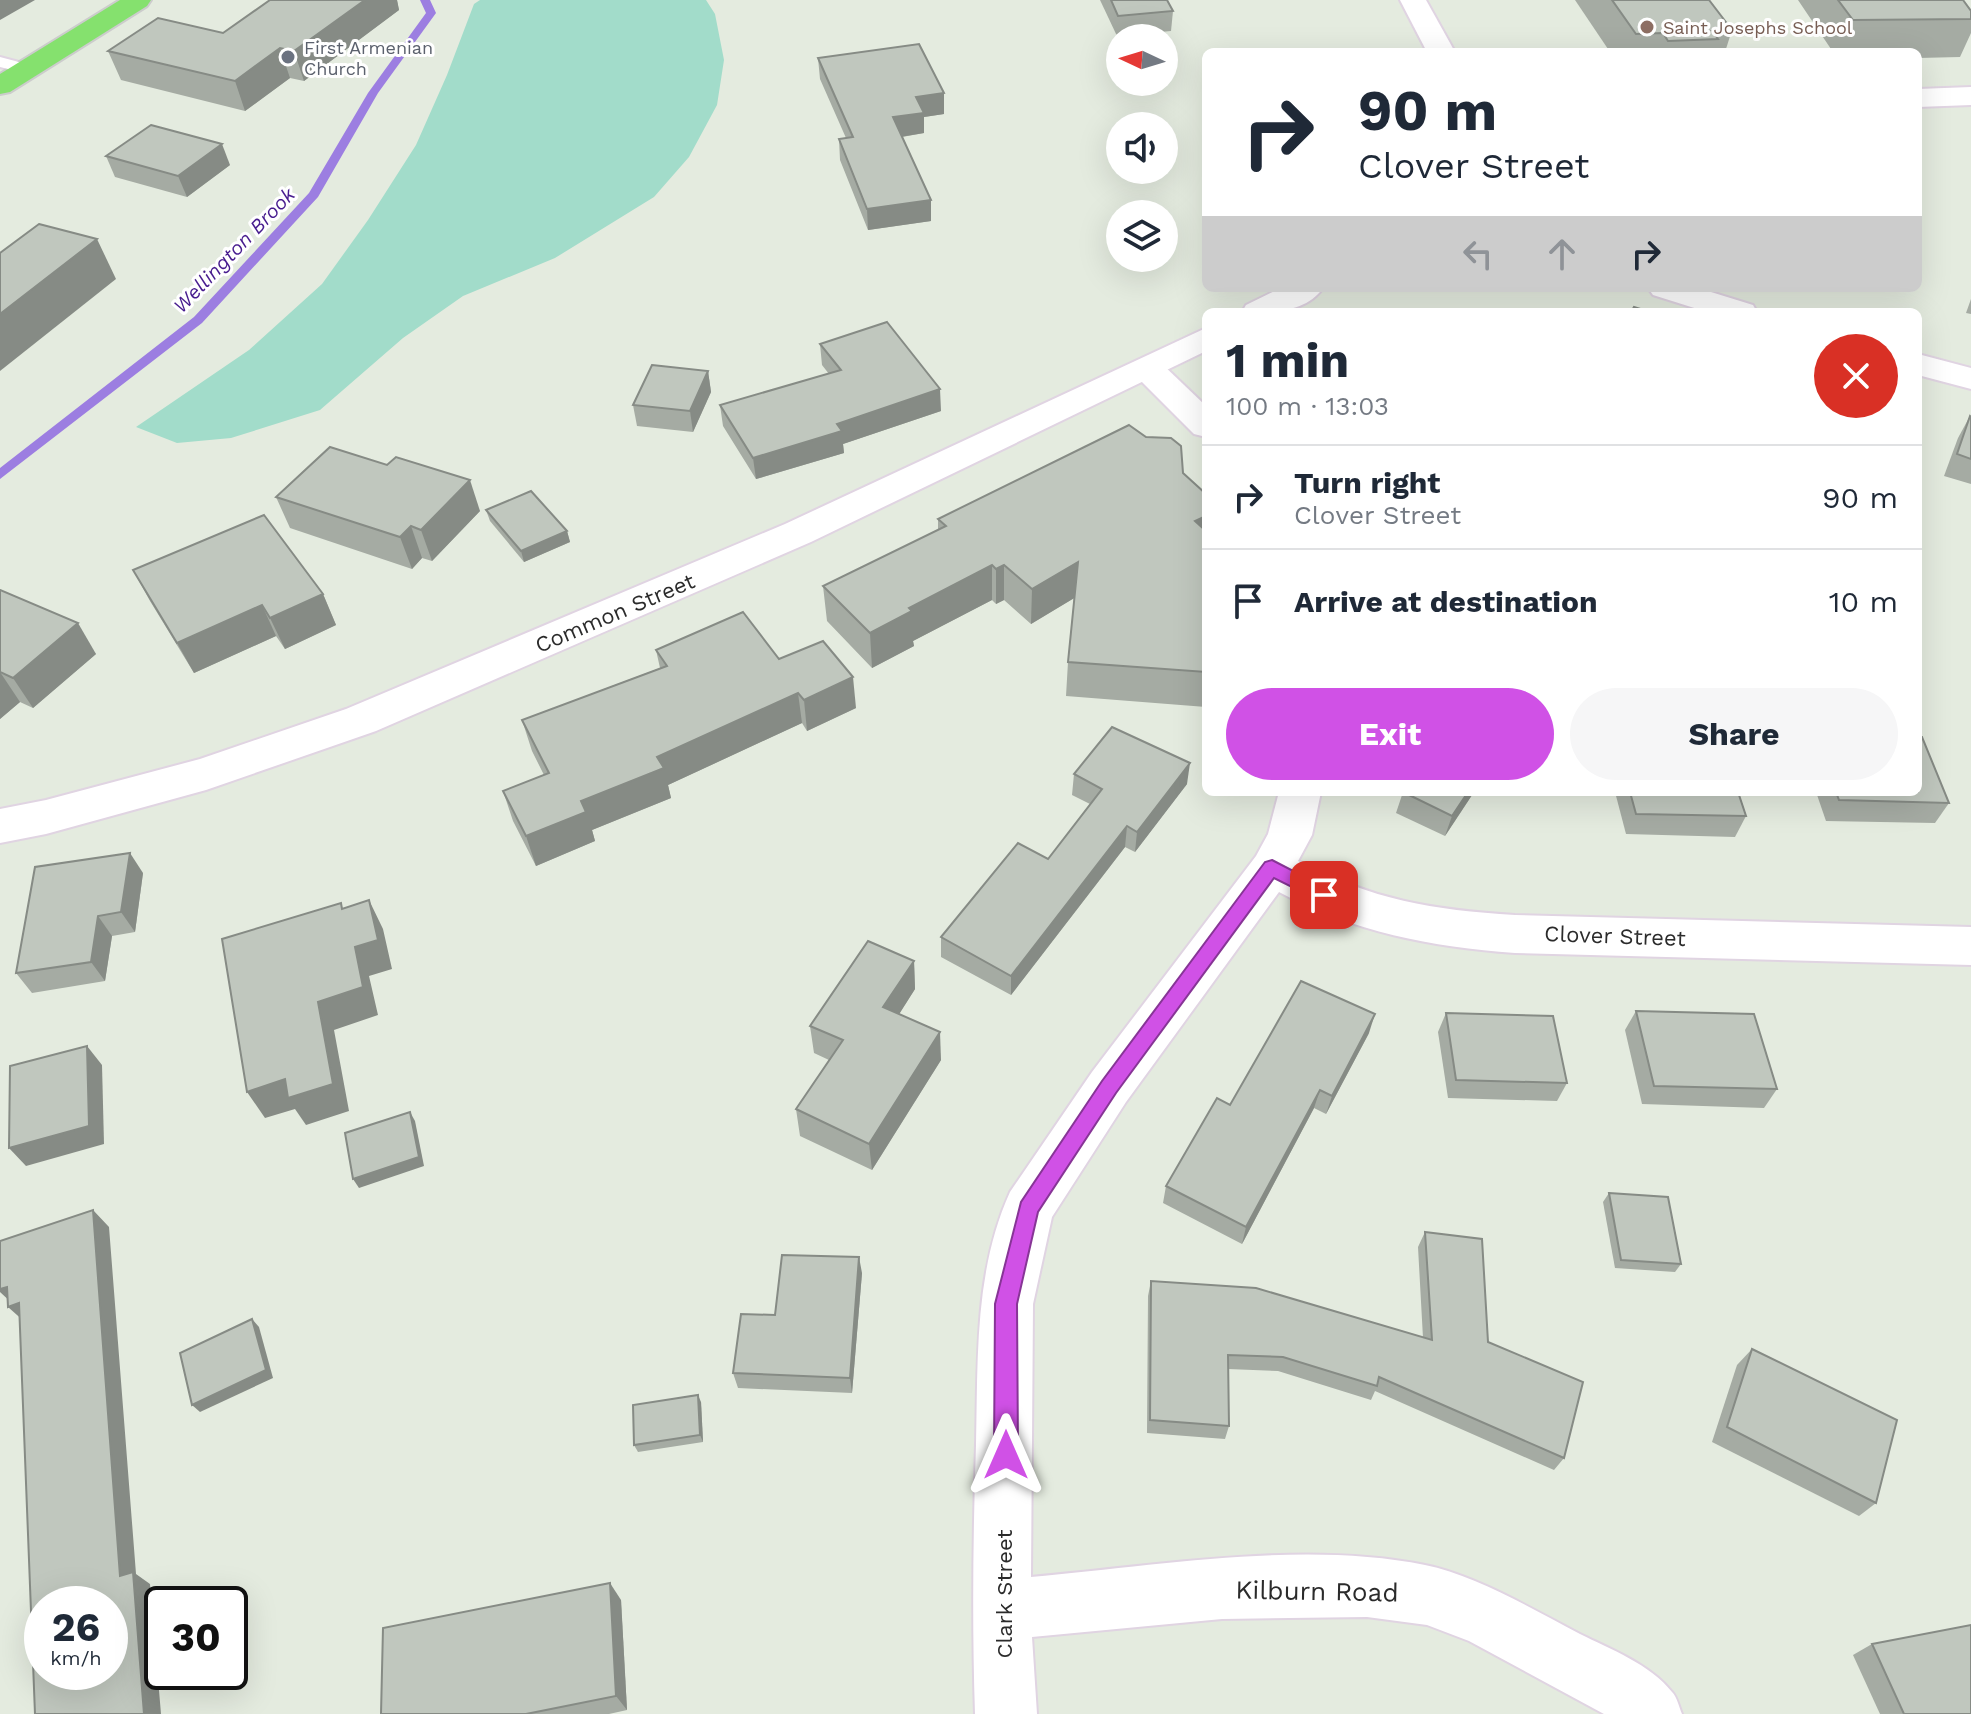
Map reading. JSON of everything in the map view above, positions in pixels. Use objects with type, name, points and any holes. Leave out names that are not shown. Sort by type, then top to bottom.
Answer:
[{"type":"main road","points":[[0,62],[101,0]]},
{"type":"main road","points":[[0,86],[138,0]]},
{"type":"street","points":[[1413,0],[1439,48]]},
{"type":"street","points":[[1922,98],[1971,96]]},
{"type":"street","points":[[1266,308],[1299,292]]},
{"type":"street","points":[[1677,292],[1728,308]]},
{"type":"street","name":"Common Street","points":[[0,826],[46,817],[206,774],[361,720],[732,563],[1148,369],[1202,340]]},
{"type":"street","points":[[1922,365],[1971,379]]},
{"type":"street","points":[[1148,369],[1202,422]]},
{"type":"street","name":"Clark Street","points":[[1006,1714],[1001,1610],[1006,1455],[1006,1304],[1028,1209],[1109,1087],[1272,868],[1290,835],[1299,796]]},
{"type":"street","name":"Clover Street","points":[[1272,868],[1324,895],[1358,908],[1394,919],[1446,928],[1560,935],[1971,946]]},
{"type":"street","name":"Kilburn Road","points":[[1001,1610],[1222,1589],[1295,1586],[1367,1587],[1427,1595],[1485,1617],[1618,1686],[1651,1714]]},
{"type":"lane","points":[[0,62],[28,69]]},
{"type":"shaded area","points":[[480,0],[706,0],[715,14],[724,60],[717,105],[689,157],[654,197],[555,258],[463,296],[403,338],[320,410],[231,438],[177,443],[136,427],[249,350],[322,284],[416,145],[474,4]]},
{"type":"building","points":[[270,0],[365,0],[294,51],[280,48],[235,81],[108,51],[158,18],[223,33]]},
{"type":"building","points":[[1111,0],[1167,0],[1173,11],[1118,16]]},
{"type":"building","points":[[1612,0],[1709,0],[1732,30],[1712,31],[1718,39],[1668,41],[1663,33],[1636,34]]},
{"type":"building","points":[[1838,0],[1963,0],[1971,11],[1971,19],[1853,20]]},
{"type":"building","points":[[919,44],[944,93],[916,97],[924,113],[893,117],[931,200],[867,209],[839,139],[853,137],[818,58]]},
{"type":"building","points":[[151,125],[222,144],[178,176],[106,156]]},
{"type":"building","points":[[39,224],[97,239],[0,314],[0,253]]},
{"type":"building","points":[[887,322],[940,389],[837,424],[842,431],[753,458],[720,405],[841,370],[820,344]]},
{"type":"building","points":[[652,365],[708,371],[690,411],[633,405]]},
{"type":"building","points":[[1971,417],[1971,459],[1957,454]]},
{"type":"building","points":[[1129,425],[1146,437],[1171,438],[1181,446],[1183,473],[1202,490],[1202,518],[1195,521],[1202,527],[1202,672],[1068,662],[1078,562],[1032,589],[1004,565],[996,569],[992,565],[909,608],[912,611],[870,633],[823,586],[946,526],[938,519]]},
{"type":"building","points":[[330,447],[387,465],[396,457],[470,480],[421,530],[411,526],[400,537],[276,497]]},
{"type":"building","points":[[531,491],[567,531],[521,551],[486,510]]},
{"type":"building","points":[[264,515],[323,594],[270,618],[262,605],[177,643],[133,570]]},
{"type":"building","points":[[0,590],[78,623],[13,678],[0,672]]},
{"type":"building","points":[[743,612],[779,659],[823,641],[853,677],[804,700],[798,693],[657,757],[664,768],[581,801],[586,812],[526,836],[503,791],[549,773],[522,720],[667,666],[656,650]]},
{"type":"building","points":[[1112,727],[1190,763],[1137,832],[1127,826],[1011,976],[941,937],[1018,843],[1048,859],[1102,789],[1074,774]]},
{"type":"building","points":[[1922,737],[1949,803],[1839,800],[1838,796],[1922,796]]},
{"type":"building","points":[[1411,796],[1465,796],[1452,816]]},
{"type":"building","points":[[1631,796],[1739,796],[1746,816],[1636,814]]},
{"type":"building","points":[[130,853],[121,912],[98,916],[91,962],[16,973],[35,867]]},
{"type":"building","points":[[369,900],[378,940],[355,947],[363,987],[318,1002],[333,1084],[288,1098],[285,1079],[247,1092],[222,939],[341,903],[342,909]]},
{"type":"building","points":[[868,941],[914,961],[883,1007],[940,1032],[869,1144],[796,1109],[843,1040],[810,1026]]},
{"type":"building","points":[[1301,981],[1375,1014],[1332,1096],[1320,1090],[1246,1227],[1166,1186],[1217,1098],[1230,1105]]},
{"type":"building","points":[[1636,1011],[1754,1014],[1777,1089],[1654,1086]]},
{"type":"building","points":[[1446,1013],[1553,1016],[1567,1083],[1456,1080]]},
{"type":"building","points":[[87,1046],[89,1126],[9,1148],[10,1066]]},
{"type":"building","points":[[410,1112],[419,1157],[353,1179],[345,1133]]},
{"type":"building","points":[[1609,1193],[1668,1197],[1681,1264],[1621,1260]]},
{"type":"building","points":[[93,1210],[120,1576],[133,1572],[144,1714],[35,1714],[34,1690],[128,1690],[128,1586],[30,1586],[19,1303],[8,1307],[7,1287],[0,1289],[0,1241]]},
{"type":"building","points":[[1425,1232],[1482,1239],[1488,1342],[1583,1382],[1564,1458],[1379,1377],[1377,1386],[1283,1357],[1228,1355],[1229,1426],[1150,1420],[1151,1281],[1256,1288],[1432,1340]]},
{"type":"building","points":[[782,1255],[859,1257],[850,1378],[733,1373],[741,1314],[775,1315]]},
{"type":"building","points":[[252,1319],[266,1370],[192,1405],[180,1353]]},
{"type":"building","points":[[1752,1349],[1897,1420],[1876,1503],[1727,1427]]},
{"type":"building","points":[[698,1395],[700,1435],[634,1445],[633,1405]]},
{"type":"building","points":[[610,1583],[616,1696],[526,1714],[381,1714],[383,1628]]},
{"type":"building","points":[[1971,1625],[1971,1714],[1904,1714],[1872,1644]]},
{"type":"waterway","name":"Wellington Brook","points":[[0,475],[198,320],[314,195],[373,93],[431,13],[425,0]]},
{"type":"place","name":"Saint Josephs School","points":[[1647,27]]},
{"type":"place","name":"First Armenian Church","points":[[288,57]]},
{"type":"route","points":[[1006,1455],[1006,1304],[1028,1209],[1109,1087],[1272,868],[1324,895]]}]
